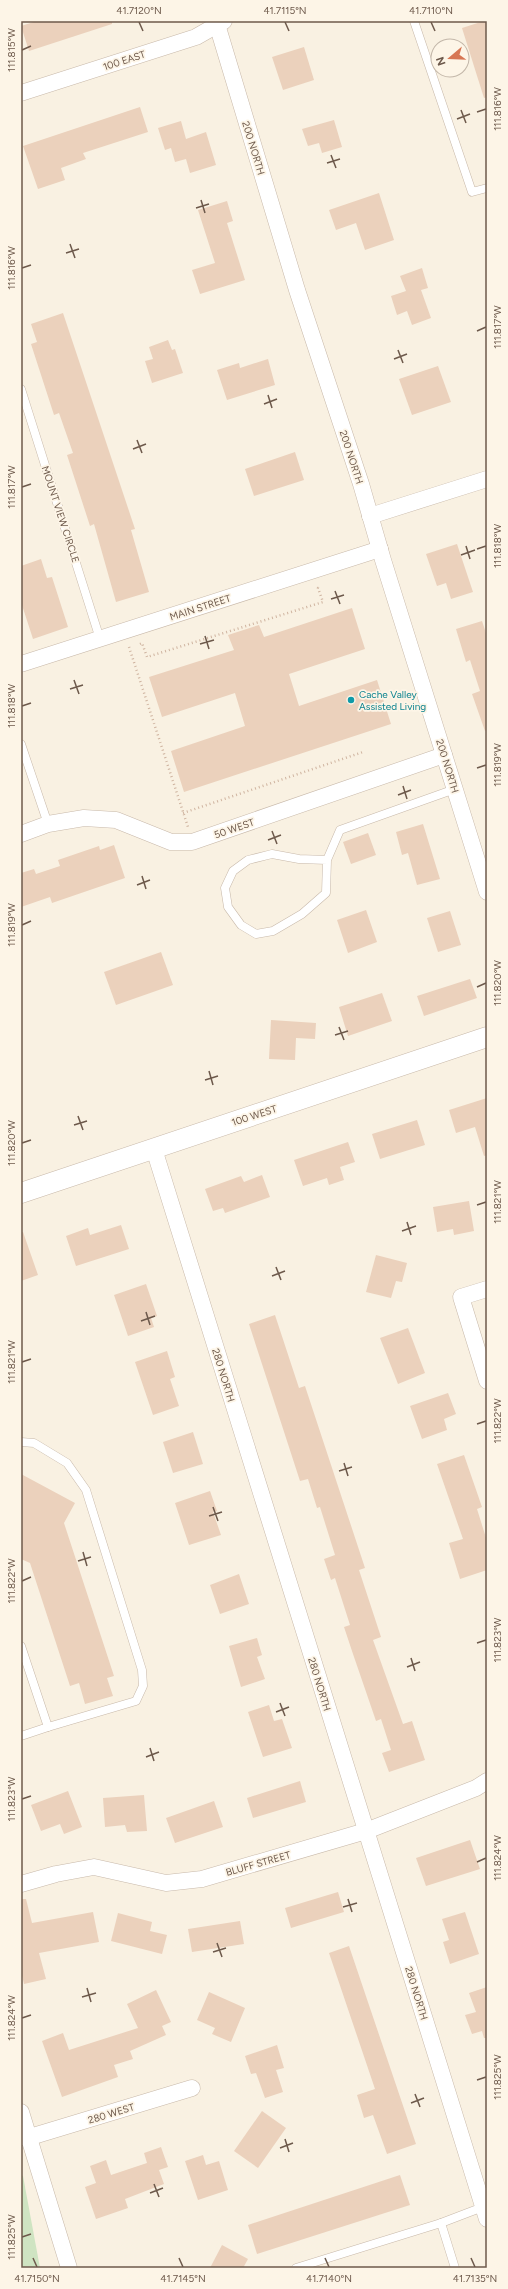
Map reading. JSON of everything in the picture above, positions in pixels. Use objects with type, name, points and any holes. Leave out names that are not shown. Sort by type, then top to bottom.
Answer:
[{"type":"street","name":"100 EAST","points":[[21,93],[196,37],[219,22]]},
{"type":"street","name":"200 NORTH","points":[[219,22],[297,290],[370,516],[487,892]]},
{"type":"street","points":[[370,516],[487,479]]},
{"type":"street","name":"MAIN STREET","points":[[21,664],[380,549]]},
{"type":"street","name":"50 WEST","points":[[21,834],[48,824],[84,818],[116,820],[171,842],[192,842],[444,755]]},
{"type":"street","name":"100 WEST","points":[[21,1193],[487,1037]]},
{"type":"street","name":"280 NORTH","points":[[154,1149],[486,2211]]},
{"type":"street","points":[[487,1289],[461,1297],[487,1381]]},
{"type":"street","name":"BLUFF STREET","points":[[21,1884],[56,1874],[94,1867],[166,1883],[202,1879],[366,1831],[476,1788],[487,1781]]},
{"type":"street","name":"280 WEST","points":[[24,2140],[192,2088]]},
{"type":"street","points":[[21,2112],[24,2140],[69,2268]]},
{"type":"lane","points":[[414,21],[472,192],[487,188]]},
{"type":"lane","name":"MOUNT VIEW CIRCLE","points":[[21,389],[100,639]]},
{"type":"lane","points":[[21,744],[48,824]]},
{"type":"lane","points":[[327,860],[299,859],[272,854],[248,860],[233,871],[225,888],[228,907],[241,925],[256,934],[273,931],[302,914],[326,893],[327,860],[340,830],[455,789]]},
{"type":"lane","points":[[21,1442],[34,1444],[66,1462],[86,1490],[142,1670],[143,1686],[136,1701],[21,1736]]},
{"type":"lane","points":[[21,1646],[48,1727]]},
{"type":"lane","points":[[296,2268],[441,2223],[486,2211]]},
{"type":"lane","points":[[441,2223],[455,2268]]},
{"type":"path","points":[[123,649],[142,643],[146,657],[323,602],[318,588],[325,585]]},
{"type":"path","points":[[129,647],[188,828]]},
{"type":"path","points":[[183,813],[364,752]]},
{"type":"green space","points":[[21,2175],[23,2176],[40,2268],[21,2268]]},
{"type":"building","points":[[37,21],[112,21],[112,24],[29,51],[21,26]]},
{"type":"building","points":[[487,21],[487,97],[484,98],[470,53],[470,38],[465,38],[462,28]]},
{"type":"building","points":[[304,47],[314,80],[283,90],[272,57]]},
{"type":"building","points":[[140,107],[148,132],[83,153],[86,159],[61,168],[65,180],[38,189],[23,146]]},
{"type":"building","points":[[334,120],[342,147],[322,153],[319,143],[308,146],[302,129]]},
{"type":"building","points":[[181,121],[186,139],[206,132],[216,165],[190,173],[186,159],[175,162],[171,148],[165,150],[158,128]]},
{"type":"building","points":[[379,193],[394,240],[365,250],[356,223],[336,230],[329,210]]},
{"type":"building","points":[[227,201],[233,221],[227,223],[245,280],[200,294],[192,270],[215,263],[198,210]]},
{"type":"building","points":[[422,268],[428,288],[421,290],[431,318],[412,325],[407,311],[397,315],[391,296],[406,291],[400,276]]},
{"type":"building","points":[[63,313],[135,529],[131,530],[149,592],[116,602],[94,524],[90,526],[67,455],[73,453],[59,413],[54,415],[31,344],[37,342],[31,324]]},
{"type":"building","points":[[168,340],[172,350],[175,349],[183,373],[152,383],[145,361],[153,359],[149,347]]},
{"type":"building","points":[[268,359],[275,385],[227,400],[217,370],[239,363],[240,368]]},
{"type":"building","points":[[438,366],[451,402],[412,415],[399,379]]},
{"type":"building","points":[[295,452],[304,480],[254,496],[245,469]]},
{"type":"building","points":[[457,544],[473,592],[451,599],[446,583],[437,586],[426,554]]},
{"type":"building","points":[[41,559],[47,578],[52,577],[68,627],[33,639],[21,602],[21,566]]},
{"type":"building","name":"Cache Valley Assisted Living","points":[[352,608],[365,649],[289,674],[299,706],[377,680],[391,724],[184,792],[171,751],[245,726],[235,693],[162,717],[149,677],[234,650],[228,635],[259,625],[264,637]]},
{"type":"building","points":[[482,621],[487,636],[487,730],[485,731],[472,694],[480,691],[470,660],[466,662],[456,629]]},
{"type":"building","points":[[423,824],[440,879],[417,885],[408,853],[402,855],[396,832]]},
{"type":"building","points":[[368,833],[376,855],[351,864],[343,842]]},
{"type":"building","points":[[114,845],[125,878],[52,903],[50,897],[21,907],[21,873],[34,869],[36,874],[60,866],[58,860],[99,846],[100,850]]},
{"type":"building","points":[[366,910],[377,942],[348,953],[337,920]]},
{"type":"building","points":[[450,911],[461,945],[438,952],[427,918]]},
{"type":"building","points":[[161,952],[173,985],[116,1005],[104,972]]},
{"type":"building","points":[[470,979],[477,998],[424,1016],[417,996]]},
{"type":"building","points":[[382,993],[392,1021],[348,1036],[339,1007]]},
{"type":"building","points":[[271,1020],[316,1023],[315,1039],[296,1038],[295,1060],[269,1059]]},
{"type":"building","points":[[487,1098],[487,1155],[484,1156],[475,1127],[456,1133],[449,1110]]},
{"type":"building","points":[[417,1120],[425,1145],[380,1159],[372,1134]]},
{"type":"building","points":[[348,1142],[355,1162],[340,1167],[344,1180],[329,1185],[327,1178],[303,1186],[294,1160]]},
{"type":"building","points":[[262,1175],[270,1197],[225,1213],[223,1208],[213,1211],[205,1189],[241,1176],[244,1182]]},
{"type":"building","points":[[469,1201],[474,1231],[454,1235],[453,1229],[437,1232],[433,1207]]},
{"type":"building","points":[[121,1225],[129,1249],[76,1266],[66,1236],[88,1228],[90,1235]]},
{"type":"building","points":[[21,1232],[23,1232],[38,1275],[21,1281]]},
{"type":"building","points":[[376,1255],[407,1263],[402,1282],[396,1281],[391,1298],[366,1292]]},
{"type":"building","points":[[146,1284],[157,1316],[151,1318],[154,1327],[128,1336],[114,1295]]},
{"type":"building","points":[[275,1315],[299,1388],[305,1386],[365,1568],[359,1570],[381,1637],[373,1640],[403,1724],[412,1721],[425,1760],[389,1772],[382,1753],[391,1750],[381,1719],[376,1721],[344,1627],[350,1625],[335,1578],[331,1580],[324,1559],[335,1555],[320,1507],[317,1508],[308,1479],[300,1481],[249,1324]]},
{"type":"building","points":[[408,1328],[425,1373],[398,1384],[380,1338]]},
{"type":"building","points":[[167,1351],[175,1377],[170,1379],[179,1406],[153,1415],[135,1362]]},
{"type":"building","points":[[448,1393],[456,1414],[444,1419],[447,1430],[422,1439],[410,1406]]},
{"type":"building","points":[[193,1432],[203,1464],[173,1473],[163,1442]]},
{"type":"building","points":[[464,1455],[482,1507],[477,1509],[487,1541],[487,1570],[460,1579],[449,1543],[463,1539],[437,1464]]},
{"type":"building","points":[[21,1474],[75,1503],[64,1523],[114,1676],[107,1678],[113,1696],[85,1704],[79,1683],[70,1686],[30,1563],[21,1559]]},
{"type":"building","points":[[210,1491],[217,1511],[213,1512],[221,1535],[189,1545],[175,1503]]},
{"type":"building","points":[[239,1574],[249,1604],[220,1614],[210,1585]]},
{"type":"building","points":[[257,1638],[262,1655],[257,1657],[265,1679],[241,1687],[229,1646]]},
{"type":"building","points":[[269,1705],[274,1721],[282,1719],[292,1748],[263,1757],[248,1712]]},
{"type":"building","points":[[300,1781],[306,1802],[253,1818],[247,1798]]},
{"type":"building","points":[[68,1791],[82,1827],[64,1834],[60,1824],[41,1831],[31,1805]]},
{"type":"building","points":[[144,1795],[147,1831],[127,1832],[125,1825],[105,1827],[103,1798]]},
{"type":"building","points":[[214,1801],[223,1827],[175,1843],[166,1818]]},
{"type":"building","points":[[470,1840],[480,1869],[426,1886],[416,1858]]},
{"type":"building","points":[[338,1892],[344,1912],[291,1928],[285,1908]]},
{"type":"building","points":[[21,1899],[26,1899],[32,1923],[93,1912],[99,1942],[39,1953],[46,1979],[24,1984],[21,1971]]},
{"type":"building","points":[[465,1912],[479,1954],[450,1964],[443,1942],[449,1940],[442,1919]]},
{"type":"building","points":[[118,1913],[152,1922],[150,1931],[167,1935],[162,1954],[111,1941]]},
{"type":"building","points":[[240,1921],[244,1944],[192,1952],[188,1929]]},
{"type":"building","points":[[349,1946],[416,2144],[387,2154],[373,2115],[364,2118],[357,2095],[375,2089],[329,1953]]},
{"type":"building","points":[[487,1987],[487,2038],[484,2038],[482,2031],[472,2034],[465,2015],[476,2012],[469,1993]]},
{"type":"building","points":[[156,1990],[171,2022],[162,2026],[166,2035],[130,2051],[133,2059],[114,2065],[118,2077],[62,2097],[42,2041],[63,2033],[69,2050],[138,2028],[127,2004]]},
{"type":"building","points":[[209,1992],[245,2008],[231,2042],[212,2034],[215,2028],[197,2020]]},
{"type":"building","points":[[277,2045],[284,2068],[276,2070],[283,2092],[265,2098],[256,2073],[251,2074],[245,2056]]},
{"type":"building","points":[[262,2111],[286,2128],[258,2168],[234,2151]]},
{"type":"building","points":[[161,2147],[168,2167],[159,2170],[164,2184],[125,2199],[128,2208],[96,2219],[85,2187],[96,2183],[90,2166],[106,2160],[111,2175],[147,2163],[144,2153]]},
{"type":"building","points":[[203,2155],[206,2165],[219,2161],[228,2190],[198,2200],[185,2161]]},
{"type":"building","points":[[400,2175],[410,2205],[257,2254],[248,2225]]},
{"type":"building","points":[[222,2245],[248,2259],[243,2268],[210,2268]]},
{"type":"place","name":"Cache Valley Assisted Living","points":[[351,700]]}]
